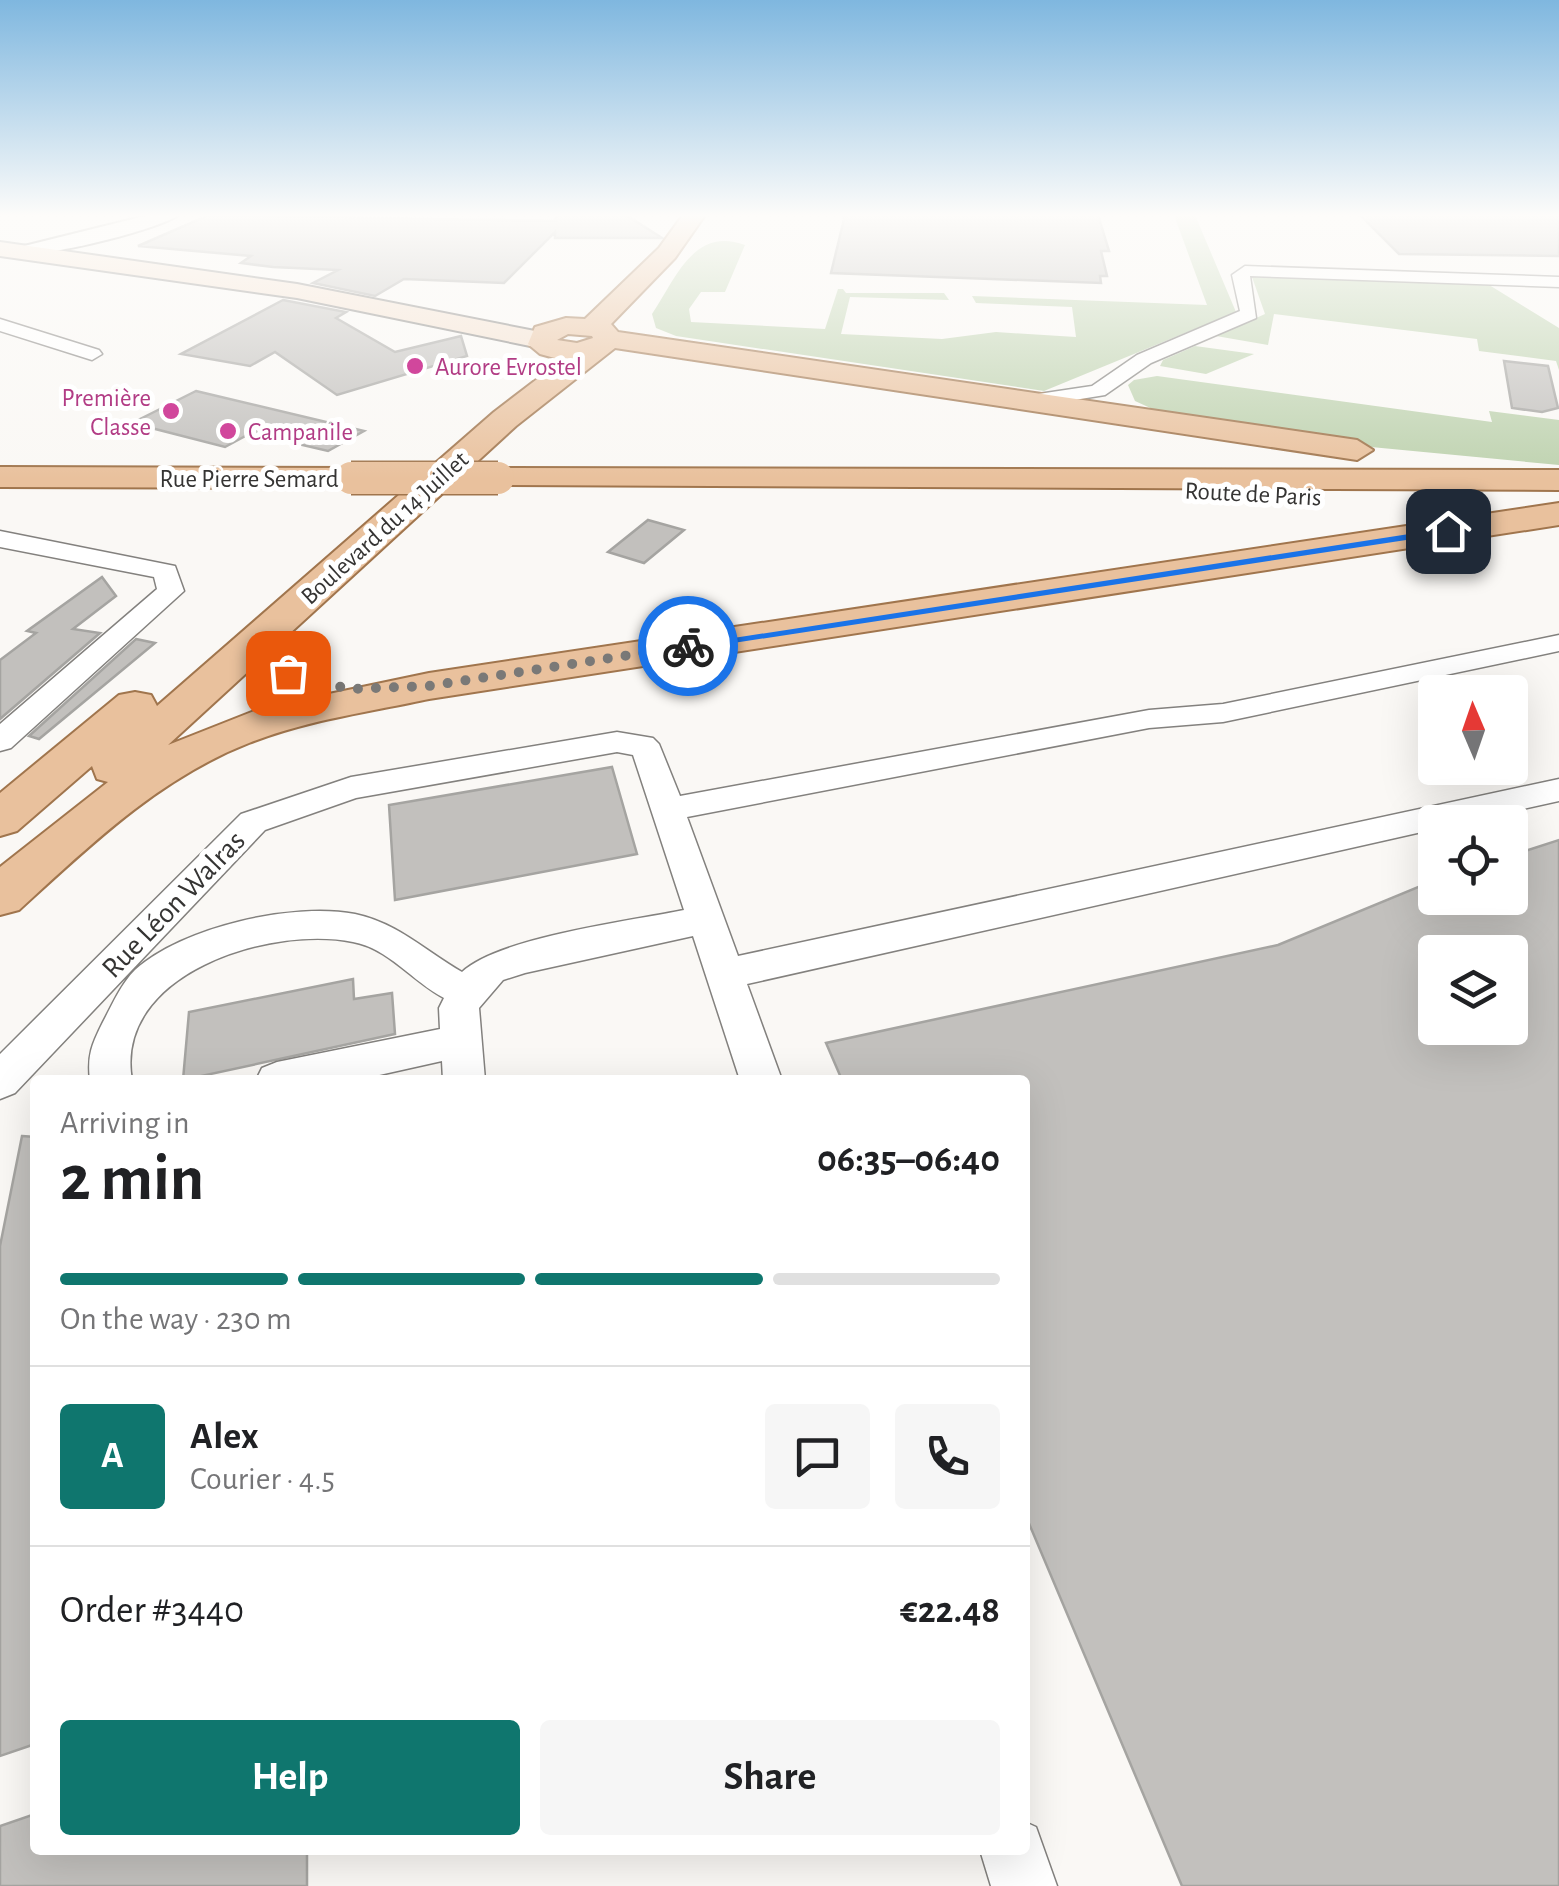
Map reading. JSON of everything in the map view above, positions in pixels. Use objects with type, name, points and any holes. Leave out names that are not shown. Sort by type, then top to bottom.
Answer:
[{"type":"main road","points":[[362,303],[549,339],[598,338],[1196,428],[1413,457],[1559,470]]},
{"type":"main road","name":"Boulevard du 14 Juillet","points":[[0,870],[276,659],[505,419],[598,338],[626,303]]},
{"type":"main road","name":"Boulevard du 14 Juillet","points":[[0,820],[367,485],[542,360],[549,339]]},
{"type":"main road","name":"Rue Pierre Semard","points":[[0,477],[367,485],[498,478]]},
{"type":"main road","name":"Route de Paris","points":[[498,478],[1559,480]]},
{"type":"main road","name":"Route de Paris","points":[[947,479],[1559,502]]},
{"type":"main road","points":[[367,485],[370,517],[267,612],[276,659],[349,689],[429,686]]},
{"type":"main road","points":[[0,896],[101,810],[192,750],[276,719],[429,686],[1559,514]]},
{"type":"street","points":[[1025,402],[1080,396],[1112,385],[1144,360],[1250,314],[1248,303]]},
{"type":"street","points":[[0,325],[92,354]]},
{"type":"street","points":[[1112,385],[1142,409],[1196,428]]},
{"type":"street","points":[[0,540],[166,572],[171,591],[0,741]]},
{"type":"street","points":[[758,1075],[668,809],[1150,718],[1223,713],[1512,656],[1559,643]]},
{"type":"street","name":"Rue Léon Walras","points":[[0,1081],[136,968],[253,822],[351,788],[617,742],[642,745],[668,809]]},
{"type":"street","points":[[724,974],[1559,790]]},
{"type":"street","points":[[322,1075],[462,1060],[459,1008],[466,991],[489,970],[706,919]]},
{"type":"street","points":[[111,1075],[107,1055],[136,968],[198,949],[315,923],[376,934],[436,980],[466,991]]},
{"type":"street","points":[[1015,1855],[1024,1886]]},
{"type":"green space","points":[[659,303],[693,303],[689,309],[691,322],[825,329],[833,303],[849,303],[841,334],[942,339],[996,332],[1076,337],[1072,307],[976,303],[1232,303],[1236,312],[1044,391],[676,336],[656,328],[652,314]]},
{"type":"green space","points":[[1261,303],[1518,303],[1559,328],[1559,370],[1556,361],[1479,351],[1477,339],[1274,314],[1268,345],[1216,336],[1265,314]]},
{"type":"green space","points":[[1195,346],[1254,354],[1206,374],[1160,366],[1163,360]]},
{"type":"green space","points":[[1157,376],[1492,422],[1489,411],[1559,420],[1559,465],[1308,441],[1157,411],[1135,401],[1128,385]]},
{"type":"building","points":[[277,303],[299,303],[346,312],[336,318],[395,352],[461,336],[467,356],[337,395],[275,352],[250,366],[181,354]]},
{"type":"building","points":[[1504,361],[1548,366],[1558,408],[1542,412],[1512,408]]},
{"type":"building","points":[[196,391],[364,431],[328,451],[251,433],[225,447],[132,423]]},
{"type":"building","points":[[648,520],[684,530],[644,563],[608,552]]},
{"type":"building","points":[[102,577],[116,596],[73,629],[100,633],[0,719],[0,660],[36,633],[27,631]]},
{"type":"building","points":[[136,639],[155,643],[39,739],[29,736]]},
{"type":"building","points":[[612,767],[637,854],[395,900],[389,805]]},
{"type":"building","points":[[1559,840],[1559,1886],[1182,1886],[1030,1526],[1030,1075],[840,1075],[826,1043],[1278,945],[1418,887],[1418,915],[1528,915],[1528,850]]},
{"type":"building","points":[[353,979],[354,999],[392,993],[395,1034],[206,1075],[183,1075],[189,1012]]},
{"type":"building","points":[[22,1136],[30,1137],[30,1746],[0,1756],[0,1246]]},
{"type":"building","points":[[30,1816],[30,1855],[307,1855],[307,1886],[0,1886],[0,1826]]},
{"type":"way so far","points":[[288,673],[318,684],[349,689],[429,686],[688,646]]},
{"type":"place","name":"Aurore Evrostel","points":[[415,366]]},
{"type":"place","name":"Première Classe","points":[[171,411]]},
{"type":"place","name":"Campanile","points":[[228,431]]},
{"type":"route","points":[[688,646],[1448,531]]}]
